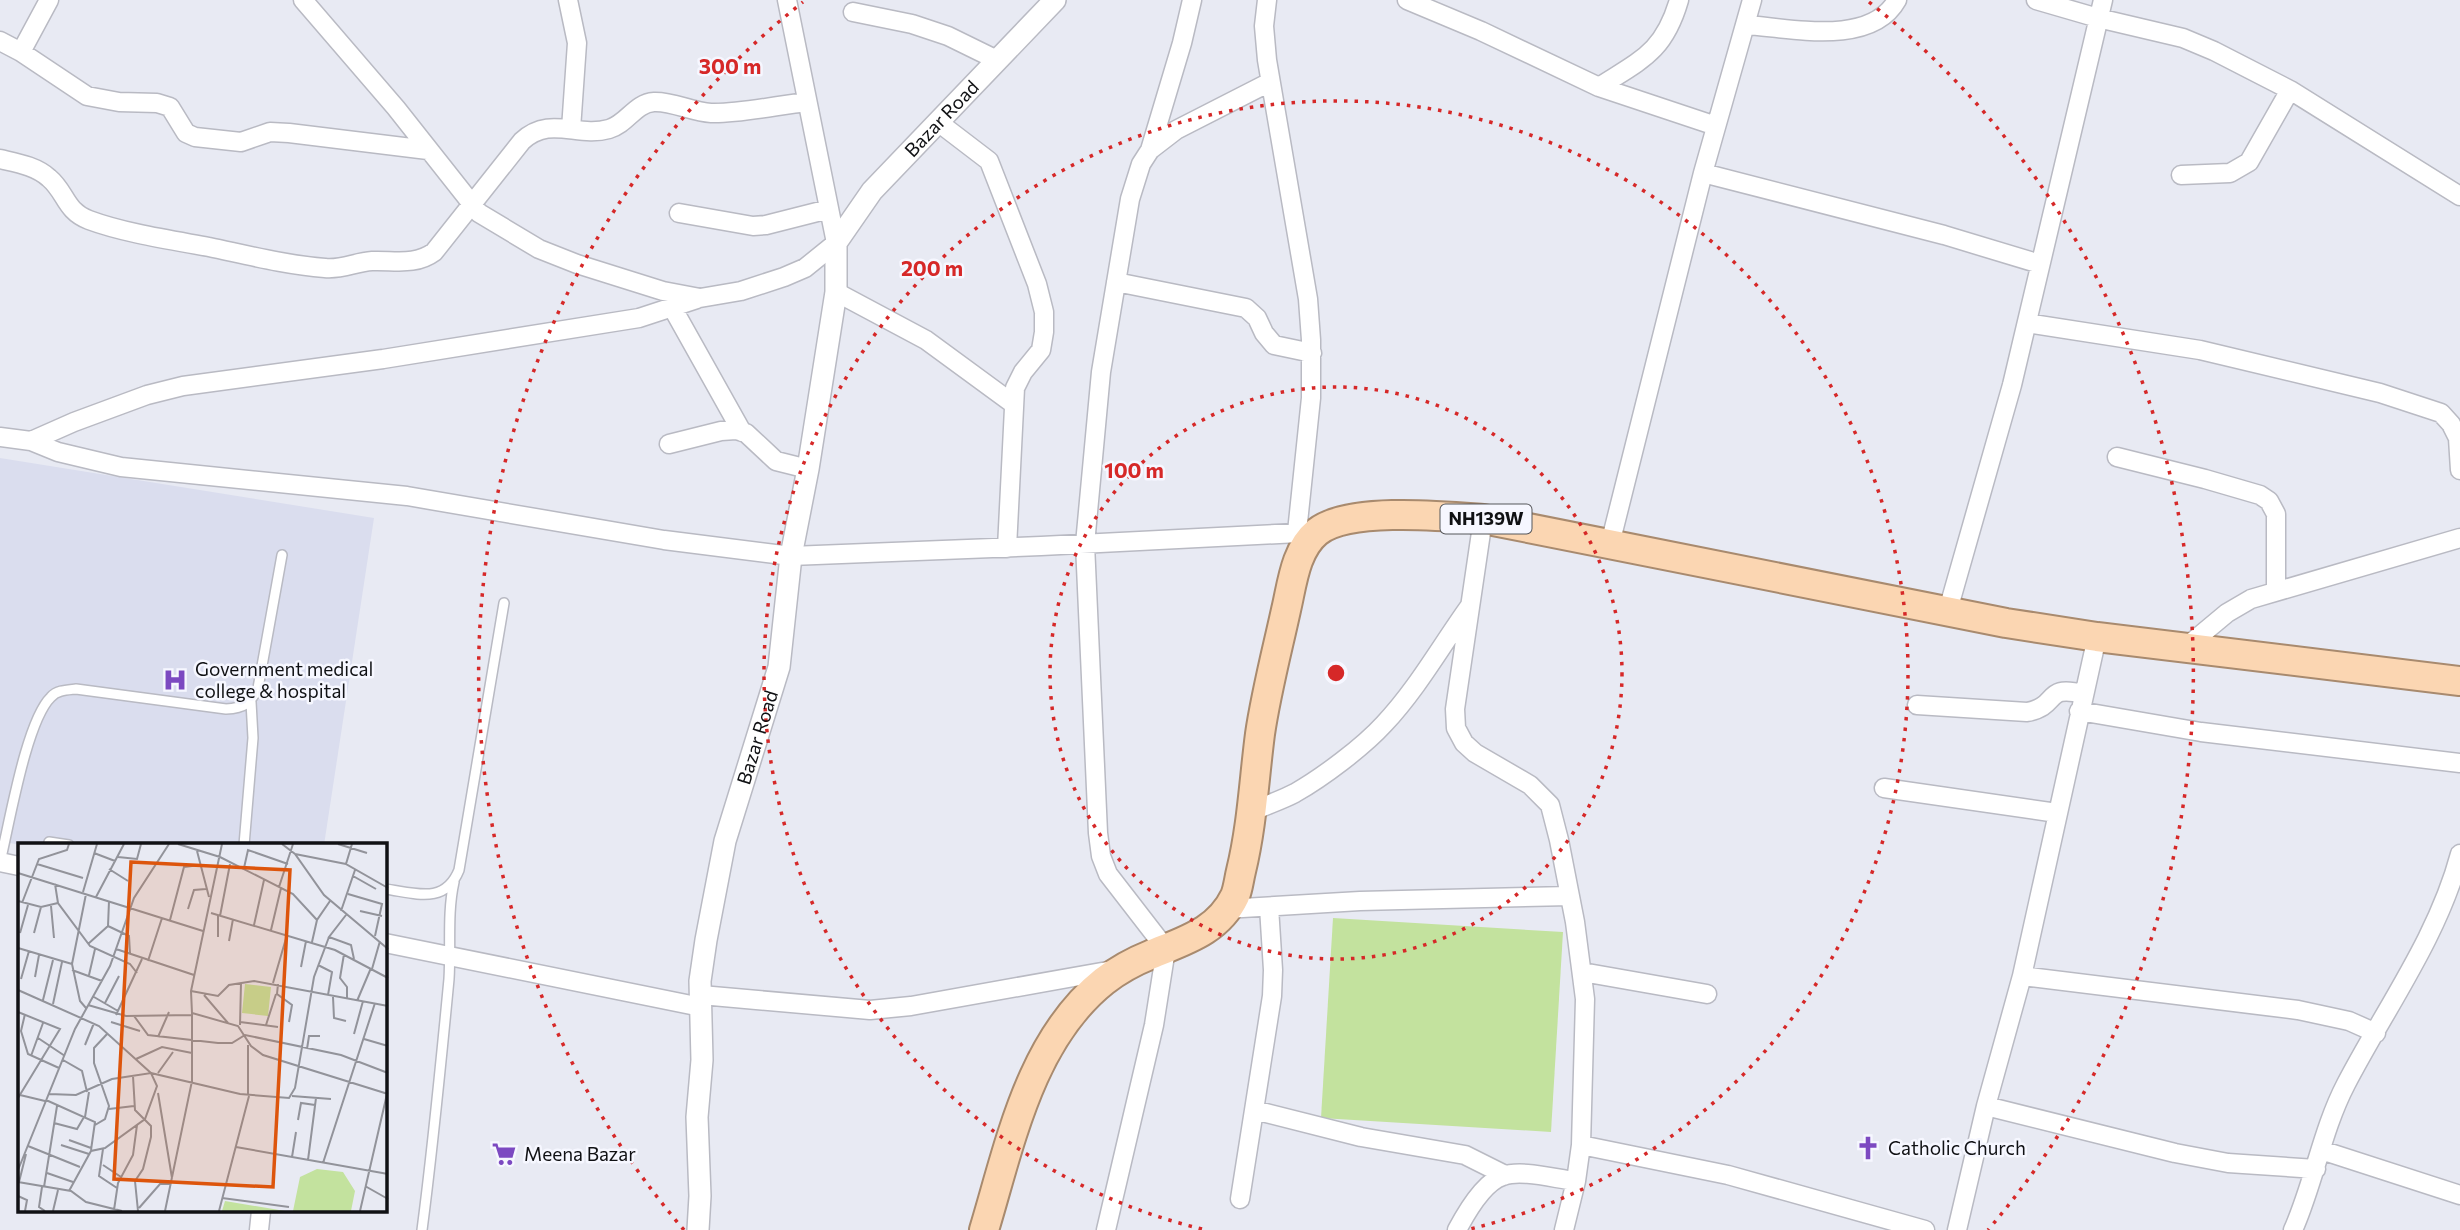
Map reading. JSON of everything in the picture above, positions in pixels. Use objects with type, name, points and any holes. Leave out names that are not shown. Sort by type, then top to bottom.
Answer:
[{"type":"highway","name":"NH139W","points":[[1307,532],[1343,521],[1380,515],[1426,514],[1483,519],[2006,623],[2096,637],[2460,681]]},
{"type":"highway","points":[[984,1230],[1024,1101],[1050,1044],[1081,1002],[1106,980],[1147,956],[1190,940],[1216,923],[1235,896],[1251,812],[1260,733],[1293,578],[1307,532]]},
{"type":"street","points":[[21,52],[49,0]]},
{"type":"street","points":[[303,0],[396,108],[479,214],[539,249],[577,264],[663,291],[700,298]]},
{"type":"street","points":[[568,0],[578,43],[571,129]]},
{"type":"street","name":"Bazar Road","points":[[698,1230],[700,1196],[697,1117],[706,940],[726,841],[779,667],[791,556],[808,469],[836,292],[836,243],[788,0]]},
{"type":"street","name":"Bazar Road","points":[[836,243],[872,191],[1055,0]]},
{"type":"street","points":[[1106,1230],[1154,1025],[1166,949],[1108,874],[1101,856],[1092,745],[1085,544],[1101,372],[1130,199],[1141,164],[1150,150],[1192,0]]},
{"type":"street","points":[[0,437],[31,442],[58,452],[121,467],[407,496],[664,540],[791,556],[1307,532],[1311,398],[1308,299],[1270,82],[1264,26],[1267,0]]},
{"type":"street","points":[[1406,0],[1481,31],[1599,87],[1716,126]]},
{"type":"street","points":[[1599,87],[1652,52],[1666,33],[1679,0]]},
{"type":"street","points":[[1610,544],[1703,173],[1752,0]]},
{"type":"street","points":[[1745,25],[1829,31],[1853,29],[1883,18],[1892,10],[1897,0]]},
{"type":"street","points":[[2036,0],[2100,9],[2214,51],[2290,90],[2460,196]]},
{"type":"street","points":[[1948,610],[1958,583],[2027,323],[2100,9]]},
{"type":"street","points":[[853,12],[912,24],[948,36],[997,60]]},
{"type":"street","points":[[0,41],[87,96],[119,102],[157,103],[170,107],[186,133],[195,137],[242,142],[270,132],[289,133],[428,150]]},
{"type":"street","points":[[1150,150],[1176,130],[1270,82]]},
{"type":"street","points":[[2181,176],[2230,173],[2249,163],[2290,90]]},
{"type":"street","points":[[0,159],[29,166],[48,177],[75,212],[89,220],[183,242],[326,269],[370,261],[425,259],[434,252],[530,134],[541,129],[609,129],[620,124],[644,103],[655,101],[715,113],[807,102]]},
{"type":"street","points":[[938,122],[989,160],[1042,302],[1044,332],[1041,350],[1023,372],[1015,388],[1012,403],[1007,548]]},
{"type":"street","points":[[1703,173],[1944,235],[2040,264]]},
{"type":"street","points":[[679,213],[752,226],[829,209]]},
{"type":"street","points":[[31,442],[74,422],[147,395],[183,386],[383,359],[639,318],[700,298],[741,291],[784,277],[805,268],[836,243]]},
{"type":"street","points":[[1116,282],[1246,308],[1257,318],[1274,345],[1311,353]]},
{"type":"street","points":[[836,292],[926,340],[1012,403]]},
{"type":"street","points":[[672,307],[742,432],[776,461],[808,469]]},
{"type":"street","points":[[2027,323],[2200,350],[2380,393],[2441,412],[2458,438],[2460,470]]},
{"type":"street","points":[[669,444],[721,431],[742,432]]},
{"type":"street","points":[[2117,457],[2205,479],[2260,495],[2270,501],[2276,514],[2276,591]]},
{"type":"street","points":[[1483,519],[1455,709],[1456,728],[1464,743],[1475,753],[1530,785],[1550,806],[1559,840],[1585,999],[1581,1145],[1576,1181],[1564,1230]]},
{"type":"street","points":[[2185,648],[2239,605],[2276,591],[2460,537]]},
{"type":"street","points":[[1251,812],[1300,789],[1377,732],[1418,681],[1471,604]]},
{"type":"street","points":[[1957,1230],[1986,1106],[2022,976],[2096,637]]},
{"type":"street","points":[[1917,705],[2027,712],[2043,707],[2060,691],[2081,702],[2201,732],[2460,763]]},
{"type":"street","points":[[1884,789],[2057,813]]},
{"type":"street","points":[[2293,1230],[2346,1085],[2441,908],[2457,874],[2460,854]]},
{"type":"street","points":[[0,862],[18,866]]},
{"type":"street","points":[[1226,909],[1360,901],[1570,896]]},
{"type":"street","points":[[1240,1199],[1272,996],[1269,907]]},
{"type":"street","points":[[387,943],[701,1001],[870,1010],[911,1006],[1127,968]]},
{"type":"street","points":[[1582,972],[1707,994]]},
{"type":"street","points":[[2022,976],[2298,1010],[2349,1021],[2376,1033]]},
{"type":"street","points":[[1986,1106],[2175,1153],[2228,1163],[2316,1169]]},
{"type":"street","points":[[1254,1110],[1361,1137],[1465,1155],[1504,1175],[1532,1175],[1576,1181]]},
{"type":"street","points":[[1581,1145],[1728,1175],[1925,1230]]},
{"type":"street","points":[[2321,1150],[2460,1195]]},
{"type":"street","points":[[1457,1230],[1478,1197],[1504,1175]]},
{"type":"street","points":[[258,1230],[261,1212]]},
{"type":"lane","points":[[244,843],[253,738],[251,702],[258,688],[282,555]]},
{"type":"lane","points":[[422,1230],[435,1128],[451,956],[451,898],[459,870],[504,603]]},
{"type":"lane","points":[[0,862],[34,726],[51,696],[60,691],[76,689],[226,709],[241,708],[251,702]]},
{"type":"lane","points":[[49,842],[56,843]]},
{"type":"lane","points":[[387,889],[428,895],[441,892],[454,882]]},
{"type":"shaded area","name":"Government medical college & hospital","points":[[0,458],[374,518],[324,843],[18,845],[0,841]]},
{"type":"green space","points":[[1333,918],[1563,932],[1551,1132],[1321,1118]]},
{"type":"place","name":"Government medical college & hospital","points":[[175,680]]},
{"type":"place","name":"Catholic Church","points":[[1868,1148]]},
{"type":"place","name":"Meena Bazar","points":[[504,1154]]}]
